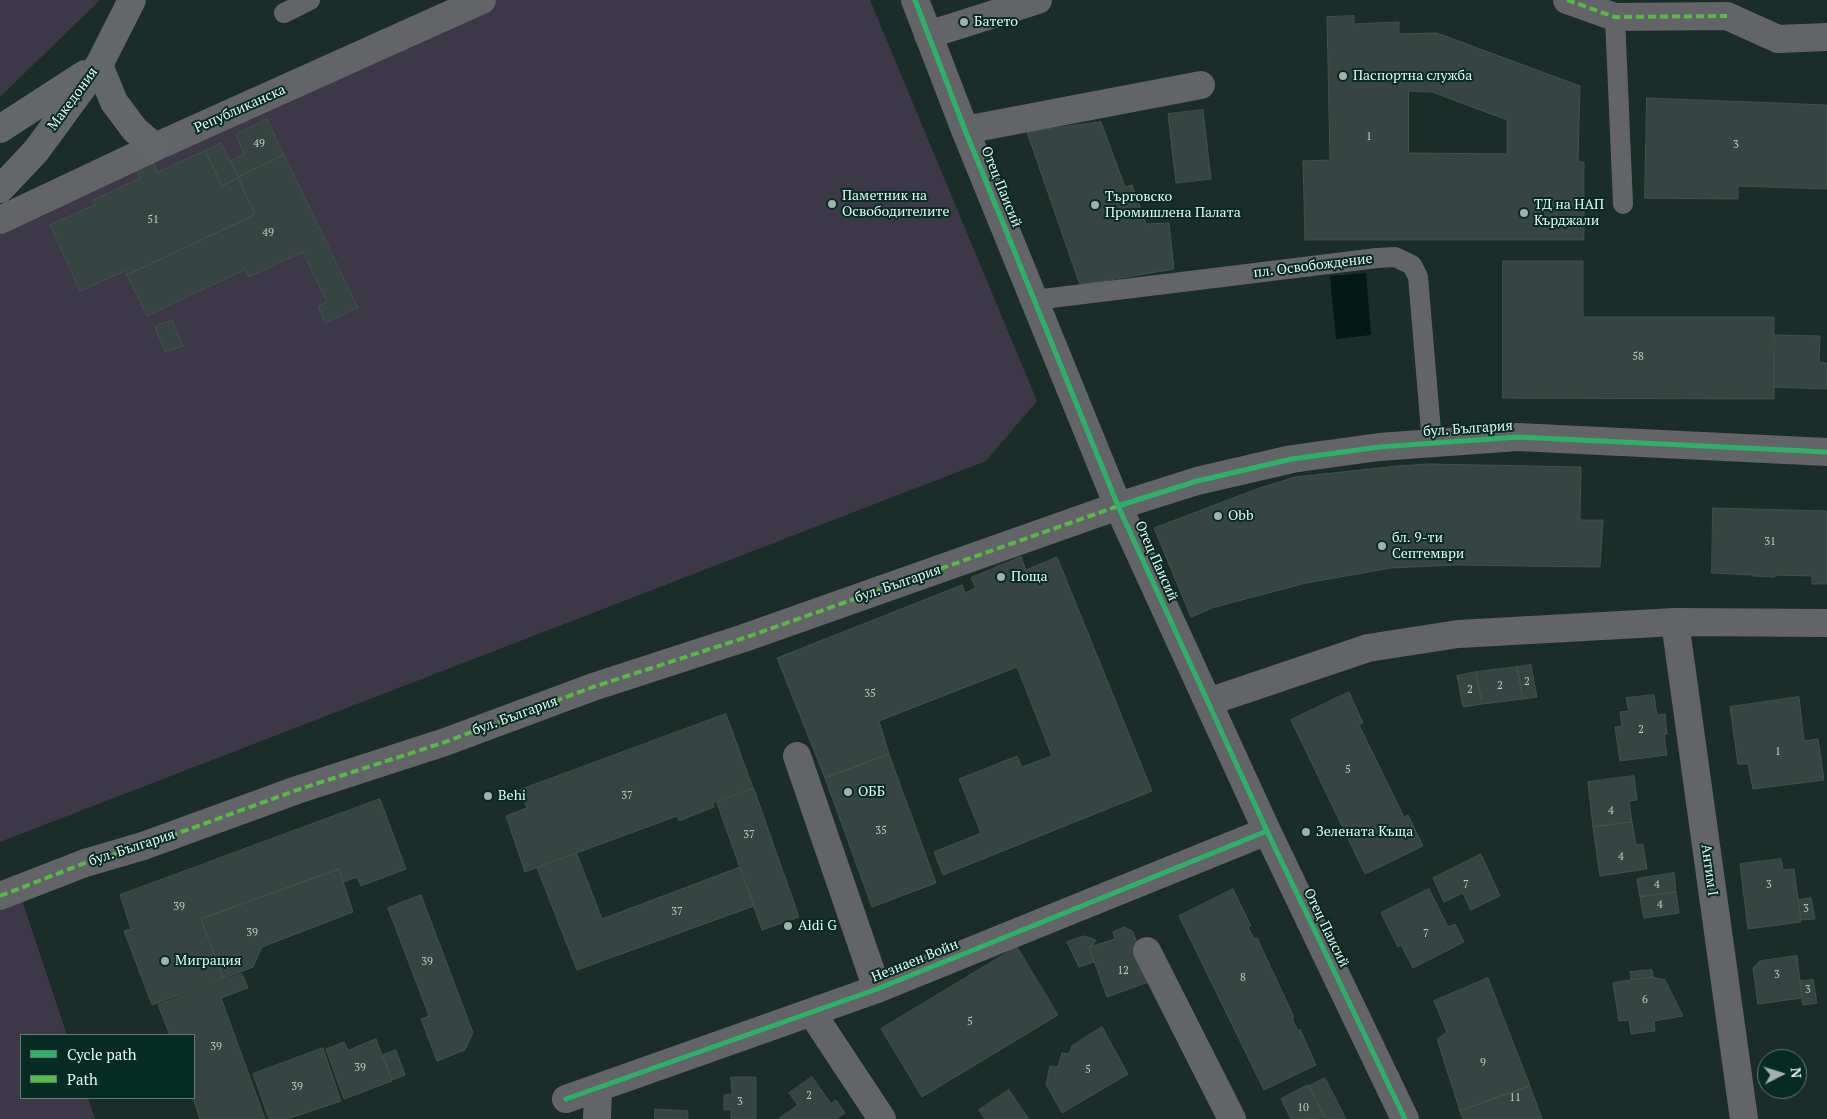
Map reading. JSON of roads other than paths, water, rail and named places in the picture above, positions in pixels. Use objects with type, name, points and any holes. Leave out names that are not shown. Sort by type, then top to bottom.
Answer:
[{"type":"main road","name":"Македония","points":[[0,189],[36,151],[98,65],[132,0]]},
{"type":"main road","points":[[0,129],[98,65],[114,102],[136,130],[155,147]]},
{"type":"street","name":"Републиканска","points":[[0,220],[155,147],[482,0]]},
{"type":"street","name":"Отец Паисий","points":[[915,0],[965,130],[1118,506],[1267,831],[1405,1119]]},
{"type":"street","points":[[928,35],[1038,0]]},
{"type":"street","points":[[1568,0],[1615,17],[1726,8],[1778,39],[1827,37]]},
{"type":"street","points":[[965,130],[1201,85]]},
{"type":"street","name":"бул. България","points":[[0,896],[85,864],[143,846],[297,790],[445,742],[593,688],[754,635],[1118,506],[1197,481],[1292,459],[1379,447],[1518,437],[1827,452]]},
{"type":"street","points":[[1208,702],[1368,648],[1458,634],[1675,622],[1827,623]]},
{"type":"street","name":"Антим I","points":[[1675,622],[1744,1119]]},
{"type":"street","points":[[797,756],[877,989]]},
{"type":"street","name":"Незнаен Войн","points":[[566,1100],[877,989],[1267,831]]},
{"type":"street","points":[[1147,951],[1232,1119]]},
{"type":"street","points":[[812,1013],[882,1119]]},
{"type":"street","points":[[597,1119],[598,1088]]},
{"type":"lane","points":[[284,13],[310,0]]},
{"type":"lane","points":[[1615,17],[1623,204]]},
{"type":"lane","name":"пл. Освобождение","points":[[1035,300],[1395,257],[1412,265],[1418,277],[1432,443]]},
{"type":"place","name":"Батето","points":[[964,22]]},
{"type":"place","name":"Паспортна служба","points":[[1343,76]]},
{"type":"place","name":"Паметник на Освободителите","points":[[832,204]]},
{"type":"place","name":"Търговско Промишлена Палата","points":[[1095,205]]},
{"type":"place","name":"ТД на НАП Кърджали","points":[[1524,213]]},
{"type":"place","name":"Obb","points":[[1218,516]]},
{"type":"place","name":"бл. 9-ти Септември","points":[[1382,546]]},
{"type":"place","name":"Поща","points":[[1001,577]]},
{"type":"place","name":"ОББ","points":[[848,792]]},
{"type":"place","name":"Behi","points":[[488,796]]},
{"type":"place","name":"Зелената Къща","points":[[1306,832]]},
{"type":"place","name":"Aldi G","points":[[788,926]]},
{"type":"place","name":"Миграция","points":[[165,961]]}]
